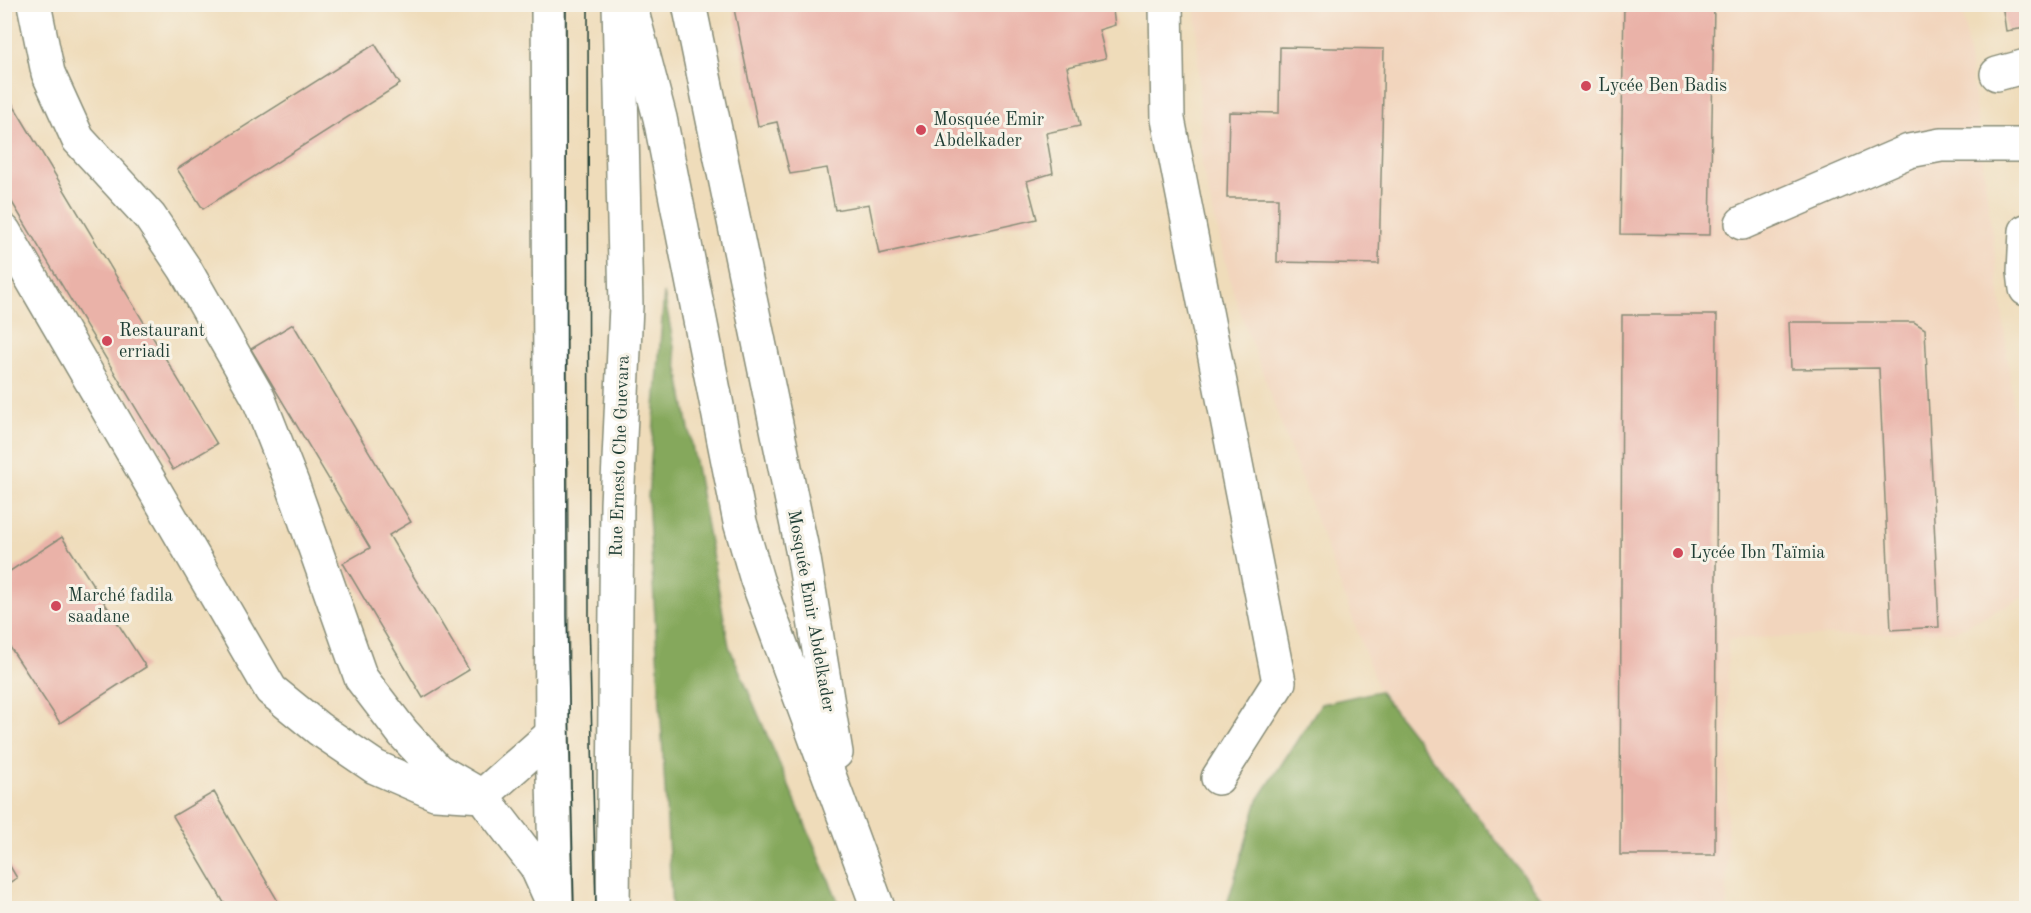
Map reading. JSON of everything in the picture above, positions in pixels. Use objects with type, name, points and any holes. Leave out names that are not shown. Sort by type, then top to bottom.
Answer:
[{"type":"street","points":[[34,4],[48,73],[78,139],[150,217],[186,269],[258,397],[292,483],[362,678],[403,733],[437,770],[482,796],[536,866],[555,909]]},
{"type":"street","points":[[548,4],[555,909]]},
{"type":"street","name":"Rue Ernesto Che Guevara","points":[[613,909],[617,504],[626,306],[619,4]]},
{"type":"street","points":[[630,4],[660,118],[740,522],[757,580],[878,909]]},
{"type":"street","name":"Mosquée Emir Abdelkader","points":[[689,4],[804,559],[848,830]]},
{"type":"street","points":[[1166,4],[1168,119],[1279,682],[1218,778]]},
{"type":"street","points":[[1742,223],[1909,151],[1941,145],[2026,145]]},
{"type":"street","points":[[4,231],[271,690],[319,729],[375,767],[435,793],[482,796],[552,734]]},
{"type":"street","points":[[2026,231],[2024,272],[2026,289]]},
{"type":"shaded area","name":"Lycée Ibn Taïmia","points":[[1196,5],[1962,5],[2026,510],[2026,596],[1955,631],[1728,639],[1727,908],[1549,908],[1379,691],[1234,295],[1202,168]]},
{"type":"green space","points":[[664,293],[729,646],[841,908],[672,908],[648,498]]},
{"type":"green space","points":[[1379,691],[1549,908],[1226,908],[1258,800],[1321,704]]},
{"type":"building","name":"Mosquée Emir Abdelkader","points":[[733,4],[1112,4],[1115,25],[1099,30],[1106,58],[1067,67],[1080,126],[1046,133],[1053,173],[1027,181],[1037,219],[879,254],[869,204],[835,210],[827,168],[790,174],[777,122],[758,126]]},
{"type":"building","points":[[1624,4],[1714,4],[1710,235],[1620,234]]},
{"type":"building","points":[[2002,4],[2026,4],[2026,28],[2006,31]]},
{"type":"building","points":[[375,44],[400,84],[203,209],[177,169]]},
{"type":"building","points":[[1280,47],[1384,49],[1379,264],[1277,262],[1278,198],[1227,198],[1229,112],[1279,113]]},
{"type":"building","points":[[6,93],[217,444],[173,470],[4,189],[4,95]]},
{"type":"building","points":[[1622,315],[1717,315],[1715,855],[1620,855]]},
{"type":"building","points":[[1789,322],[1914,322],[1925,329],[1939,627],[1891,630],[1879,368],[1791,369]]},
{"type":"building","points":[[293,324],[411,522],[389,535],[469,670],[423,698],[343,563],[370,548],[251,349]]},
{"type":"building","name":"Marché fadila saadane","points":[[62,537],[146,667],[60,723],[4,638],[4,575]]},
{"type":"building","points":[[214,792],[282,908],[227,908],[173,816]]},
{"type":"building","points":[[4,856],[17,878],[4,886]]},
{"type":"tram line","points":[[566,4],[567,616],[574,908]]},
{"type":"tram line","points":[[588,4],[589,616],[596,908]]},
{"type":"place","name":"Lycée Ben Badis","points":[[1586,86]]},
{"type":"place","name":"Mosquée Emir Abdelkader","points":[[921,130]]},
{"type":"place","name":"Restaurant erriadi","points":[[107,341]]},
{"type":"place","name":"Lycée Ibn Taïmia","points":[[1678,553]]},
{"type":"place","name":"Marché fadila saadane","points":[[56,606]]}]
